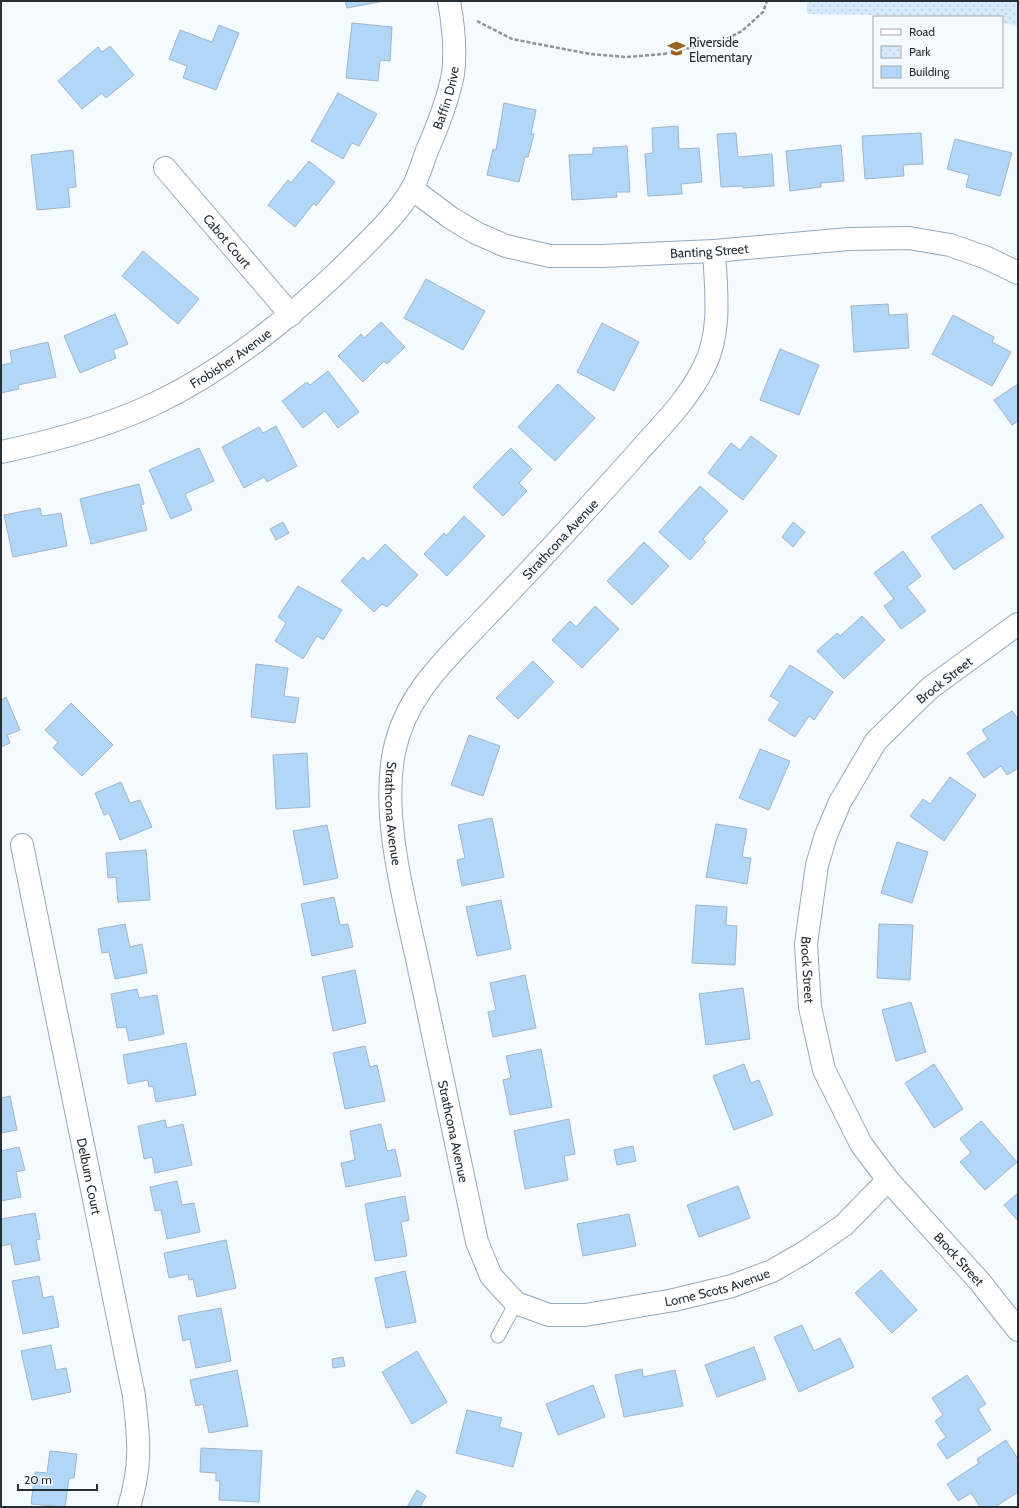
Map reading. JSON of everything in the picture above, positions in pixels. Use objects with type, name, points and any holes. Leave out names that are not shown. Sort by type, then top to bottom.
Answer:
[{"type":"street","name":"Baffin Drive","points":[[412,189],[440,121],[453,73],[451,8]]},
{"type":"street","name":"Cabot Court","points":[[165,168],[291,315]]},
{"type":"street","name":"Banting Street","points":[[412,189],[451,218],[476,233],[506,246],[550,256],[602,256],[714,251],[848,239],[909,238],[950,245],[987,258],[1018,273]]},
{"type":"street","name":"Frobisher Avenue","points":[[1,452],[47,442],[112,421],[154,404],[190,384],[243,350],[291,315],[341,270],[383,227],[412,189]]},
{"type":"street","name":"Strathcona Avenue","points":[[516,1303],[491,1276],[477,1242],[404,893],[390,814],[394,753],[402,724],[416,695],[442,662],[568,532],[671,414],[704,366],[712,344],[716,317],[714,251]]},
{"type":"street","name":"Brock Street","points":[[1018,624],[930,688],[876,741],[840,802],[826,835],[818,865],[806,944],[810,1007],[824,1070],[861,1144],[888,1180],[980,1282],[1018,1330]]},
{"type":"street","name":"Delburn Court","points":[[22,845],[134,1396],[140,1444],[137,1481],[129,1507]]},
{"type":"street","name":"Lorne Scots Avenue","points":[[516,1303],[549,1315],[585,1316],[674,1300],[732,1286],[772,1271],[805,1252],[844,1225],[888,1180]]},
{"type":"lane","points":[[498,1336],[516,1303]]},
{"type":"path","points":[[451,8],[512,39],[590,54],[626,57],[664,54],[724,40],[742,31],[763,12],[767,1]]},
{"type":"green space","points":[[807,1],[1018,1],[1018,28],[1010,24],[1003,23],[1003,16],[807,14]]},
{"type":"building","points":[[345,1],[384,1],[347,8]]},
{"type":"building","points":[[352,23],[392,27],[390,61],[380,60],[378,81],[346,78]]},
{"type":"building","points":[[219,25],[239,33],[216,90],[183,78],[187,66],[169,59],[180,30],[212,42]]},
{"type":"building","points":[[110,46],[134,75],[106,98],[102,93],[82,109],[58,81],[98,47],[102,52]]},
{"type":"building","points":[[338,93],[377,114],[359,146],[352,143],[343,159],[311,141]]},
{"type":"building","points":[[504,103],[536,110],[531,134],[534,134],[528,157],[525,157],[519,182],[487,175],[493,149],[496,150]]},
{"type":"building","points":[[678,126],[679,149],[699,148],[702,182],[681,184],[682,194],[648,196],[645,154],[653,153],[652,128]]},
{"type":"building","points":[[736,133],[738,157],[772,154],[774,186],[743,188],[743,186],[721,187],[717,134]]},
{"type":"building","points":[[921,133],[923,164],[903,165],[904,176],[865,179],[862,136]]},
{"type":"building","points":[[955,139],[1012,153],[1000,196],[966,187],[969,175],[947,169]]},
{"type":"building","points":[[841,145],[844,181],[821,183],[821,187],[790,191],[786,151]]},
{"type":"building","points":[[627,146],[630,192],[616,192],[617,197],[572,200],[569,155],[593,154],[593,148]]},
{"type":"building","points":[[73,150],[76,187],[68,188],[70,207],[37,210],[31,155]]},
{"type":"building","points":[[309,161],[335,182],[316,206],[314,203],[295,227],[268,205],[288,180],[291,183]]},
{"type":"building","points":[[143,251],[199,299],[178,324],[122,276]]},
{"type":"building","points":[[426,279],[485,311],[463,350],[404,318]]},
{"type":"building","points":[[888,304],[889,315],[907,314],[909,348],[854,352],[851,306]]},
{"type":"building","points":[[115,314],[128,344],[113,350],[116,358],[80,373],[64,336]]},
{"type":"building","points":[[953,315],[994,337],[992,342],[1011,352],[992,386],[932,354]]},
{"type":"building","points":[[381,322],[405,347],[387,364],[384,361],[363,382],[338,356],[361,334],[364,338]]},
{"type":"building","points":[[602,323],[639,342],[614,391],[577,372]]},
{"type":"building","points":[[48,342],[56,377],[18,385],[19,389],[1,393],[1,365],[12,363],[10,351]]},
{"type":"building","points":[[780,349],[819,365],[799,415],[760,400]]},
{"type":"building","points":[[328,371],[359,412],[338,428],[325,411],[303,428],[282,401],[307,382],[310,385]]},
{"type":"building","points":[[558,384],[595,418],[555,461],[518,427]]},
{"type":"building","points":[[1018,384],[1018,421],[1012,425],[994,400]]},
{"type":"building","points":[[276,426],[297,466],[267,482],[264,477],[244,488],[222,447],[259,427],[263,433]]},
{"type":"building","points":[[751,436],[777,456],[743,500],[708,473],[731,443],[740,450]]},
{"type":"building","points":[[199,448],[214,481],[185,494],[192,510],[171,519],[149,470]]},
{"type":"building","points":[[511,448],[532,469],[519,483],[527,491],[503,516],[473,487]]},
{"type":"building","points":[[139,484],[144,504],[141,505],[147,530],[91,544],[80,499]]},
{"type":"building","points":[[700,486],[728,511],[703,539],[706,542],[690,560],[659,532]]},
{"type":"building","points":[[981,504],[1004,537],[954,570],[931,537]]},
{"type":"building","points":[[40,508],[42,516],[61,513],[67,546],[13,557],[4,515]]},
{"type":"building","points":[[464,516],[485,536],[447,576],[424,554],[444,533],[446,536]]},
{"type":"building","points":[[283,522],[289,533],[276,540],[270,529]]},
{"type":"building","points":[[793,522],[805,532],[793,547],[782,537]]},
{"type":"building","points":[[644,542],[669,566],[632,605],[607,581]]},
{"type":"building","points":[[385,544],[418,575],[387,607],[382,604],[374,612],[341,581],[363,557],[368,562]]},
{"type":"building","points":[[903,551],[921,576],[907,587],[926,611],[901,629],[884,606],[894,599],[874,573]]},
{"type":"building","points":[[298,586],[342,610],[323,640],[317,636],[303,659],[275,641],[286,623],[278,617]]},
{"type":"building","points":[[595,606],[619,629],[582,668],[552,640],[570,621],[576,627]]},
{"type":"building","points":[[862,616],[885,640],[844,679],[817,651],[837,633],[840,636]]},
{"type":"building","points":[[533,661],[554,682],[518,719],[496,698]]},
{"type":"building","points":[[256,664],[288,668],[284,696],[299,698],[295,723],[251,717]]},
{"type":"building","points":[[790,665],[833,692],[814,720],[809,716],[795,737],[768,720],[780,702],[770,696]]},
{"type":"building","points":[[6,697],[20,730],[7,735],[10,743],[1,747],[1,700]]},
{"type":"building","points":[[71,703],[113,745],[82,776],[53,748],[58,742],[45,730]]},
{"type":"building","points":[[1012,711],[1018,719],[1018,768],[1007,775],[1001,766],[984,778],[967,753],[988,739],[982,730]]},
{"type":"building","points":[[469,735],[500,746],[483,796],[451,785]]},
{"type":"building","points":[[760,749],[790,761],[769,810],[739,798]]},
{"type":"building","points":[[307,753],[310,807],[276,809],[273,755]]},
{"type":"building","points":[[950,777],[976,795],[944,841],[910,816],[923,799],[930,804]]},
{"type":"building","points":[[121,782],[130,803],[140,800],[152,827],[120,840],[109,813],[104,815],[95,793]]},
{"type":"building","points":[[492,818],[504,877],[462,886],[457,860],[465,858],[458,825]]},
{"type":"building","points":[[716,824],[747,829],[742,857],[751,858],[747,884],[706,877]]},
{"type":"building","points":[[327,825],[338,878],[304,885],[293,831]]},
{"type":"building","points":[[897,842],[928,852],[912,903],[881,893]]},
{"type":"building","points":[[146,850],[150,900],[118,902],[116,877],[108,878],[106,853]]},
{"type":"building","points":[[334,897],[340,925],[348,924],[353,947],[312,956],[301,904]]},
{"type":"building","points":[[501,900],[511,949],[477,956],[466,907]]},
{"type":"building","points":[[696,905],[727,907],[726,925],[737,926],[735,965],[692,963]]},
{"type":"building","points":[[125,924],[130,947],[142,944],[147,973],[115,979],[109,952],[102,953],[98,929]]},
{"type":"building","points":[[879,924],[913,925],[910,980],[877,978]]},
{"type":"building","points":[[355,970],[366,1023],[333,1031],[322,977]]},
{"type":"building","points":[[525,975],[536,1028],[493,1037],[488,1012],[496,1010],[490,983]]},
{"type":"building","points":[[743,988],[750,1039],[706,1045],[699,994]]},
{"type":"building","points":[[137,989],[139,998],[157,995],[164,1034],[129,1041],[126,1027],[117,1028],[111,994]]},
{"type":"building","points":[[911,1002],[926,1052],[896,1061],[882,1010]]},
{"type":"building","points":[[186,1043],[196,1095],[156,1102],[153,1086],[149,1087],[148,1080],[128,1084],[123,1055]]},
{"type":"building","points":[[365,1046],[370,1067],[377,1065],[385,1101],[345,1109],[333,1053]]},
{"type":"building","points":[[541,1049],[552,1107],[510,1115],[503,1080],[511,1078],[506,1056]]},
{"type":"building","points":[[744,1064],[751,1083],[759,1080],[773,1115],[734,1130],[713,1076]]},
{"type":"building","points":[[934,1064],[963,1109],[934,1128],[905,1083]]},
{"type":"building","points":[[1,1091],[2,1098],[10,1096],[17,1130],[1,1133]]},
{"type":"building","points":[[569,1119],[575,1154],[564,1156],[568,1180],[525,1189],[514,1131]]},
{"type":"building","points":[[165,1120],[167,1128],[183,1124],[192,1165],[155,1173],[152,1157],[144,1159],[138,1126]]},
{"type":"building","points":[[981,1121],[1017,1162],[985,1190],[960,1162],[971,1153],[960,1139]]},
{"type":"building","points":[[381,1124],[387,1151],[395,1149],[401,1176],[346,1187],[341,1163],[355,1160],[350,1131]]},
{"type":"building","points":[[633,1146],[636,1161],[617,1165],[614,1150]]},
{"type":"building","points":[[19,1147],[25,1170],[16,1172],[21,1197],[1,1201],[1,1151]]},
{"type":"building","points":[[177,1181],[182,1205],[194,1203],[200,1232],[167,1239],[161,1210],[155,1211],[150,1187]]},
{"type":"building","points":[[738,1186],[750,1218],[699,1237],[687,1205]]},
{"type":"building","points":[[1018,1193],[1018,1221],[1004,1205]]},
{"type":"building","points":[[405,1196],[409,1220],[401,1222],[407,1256],[375,1261],[365,1204]]},
{"type":"building","points":[[35,1213],[40,1239],[36,1240],[40,1260],[15,1265],[11,1244],[1,1246],[1,1219]]},
{"type":"building","points":[[629,1214],[636,1246],[583,1256],[577,1224]]},
{"type":"building","points":[[226,1240],[236,1288],[197,1297],[193,1279],[189,1280],[188,1274],[169,1278],[164,1253]]},
{"type":"building","points":[[881,1270],[917,1310],[892,1333],[855,1293]]},
{"type":"building","points":[[405,1271],[416,1322],[386,1328],[375,1278]]},
{"type":"building","points":[[39,1276],[43,1298],[53,1296],[59,1327],[23,1334],[12,1281]]},
{"type":"building","points":[[221,1308],[231,1361],[196,1368],[190,1339],[183,1341],[178,1316]]},
{"type":"building","points":[[802,1325],[814,1351],[840,1338],[854,1367],[799,1392],[774,1337]]},
{"type":"building","points":[[51,1345],[56,1370],[66,1368],[71,1392],[32,1400],[21,1351]]},
{"type":"building","points":[[754,1347],[766,1379],[717,1397],[705,1365]]},
{"type":"building","points":[[417,1351],[447,1402],[412,1424],[382,1372]]},
{"type":"building","points":[[343,1357],[345,1366],[333,1368],[332,1359]]},
{"type":"building","points":[[642,1369],[643,1377],[675,1370],[683,1406],[624,1417],[615,1375]]},
{"type":"building","points":[[237,1370],[248,1426],[209,1433],[203,1404],[196,1406],[190,1380]]},
{"type":"building","points":[[967,1375],[986,1404],[978,1409],[991,1430],[947,1459],[937,1444],[946,1437],[935,1421],[943,1415],[932,1398]]},
{"type":"building","points":[[593,1385],[605,1417],[558,1435],[546,1404]]},
{"type":"building","points":[[467,1410],[502,1418],[499,1427],[522,1433],[513,1467],[456,1453]]},
{"type":"building","points":[[1006,1440],[1018,1459],[1018,1492],[995,1507],[980,1507],[971,1493],[958,1501],[947,1484],[979,1463],[977,1459]]},
{"type":"building","points":[[201,1448],[262,1451],[259,1502],[219,1500],[220,1481],[216,1481],[216,1473],[200,1472]]},
{"type":"building","points":[[50,1451],[77,1454],[74,1478],[69,1478],[65,1507],[31,1504],[35,1472],[47,1473]]},
{"type":"building","points":[[417,1490],[426,1496],[420,1507],[407,1507]]},
{"type":"place","name":"Riverside Elementary","points":[[676,49]]}]
